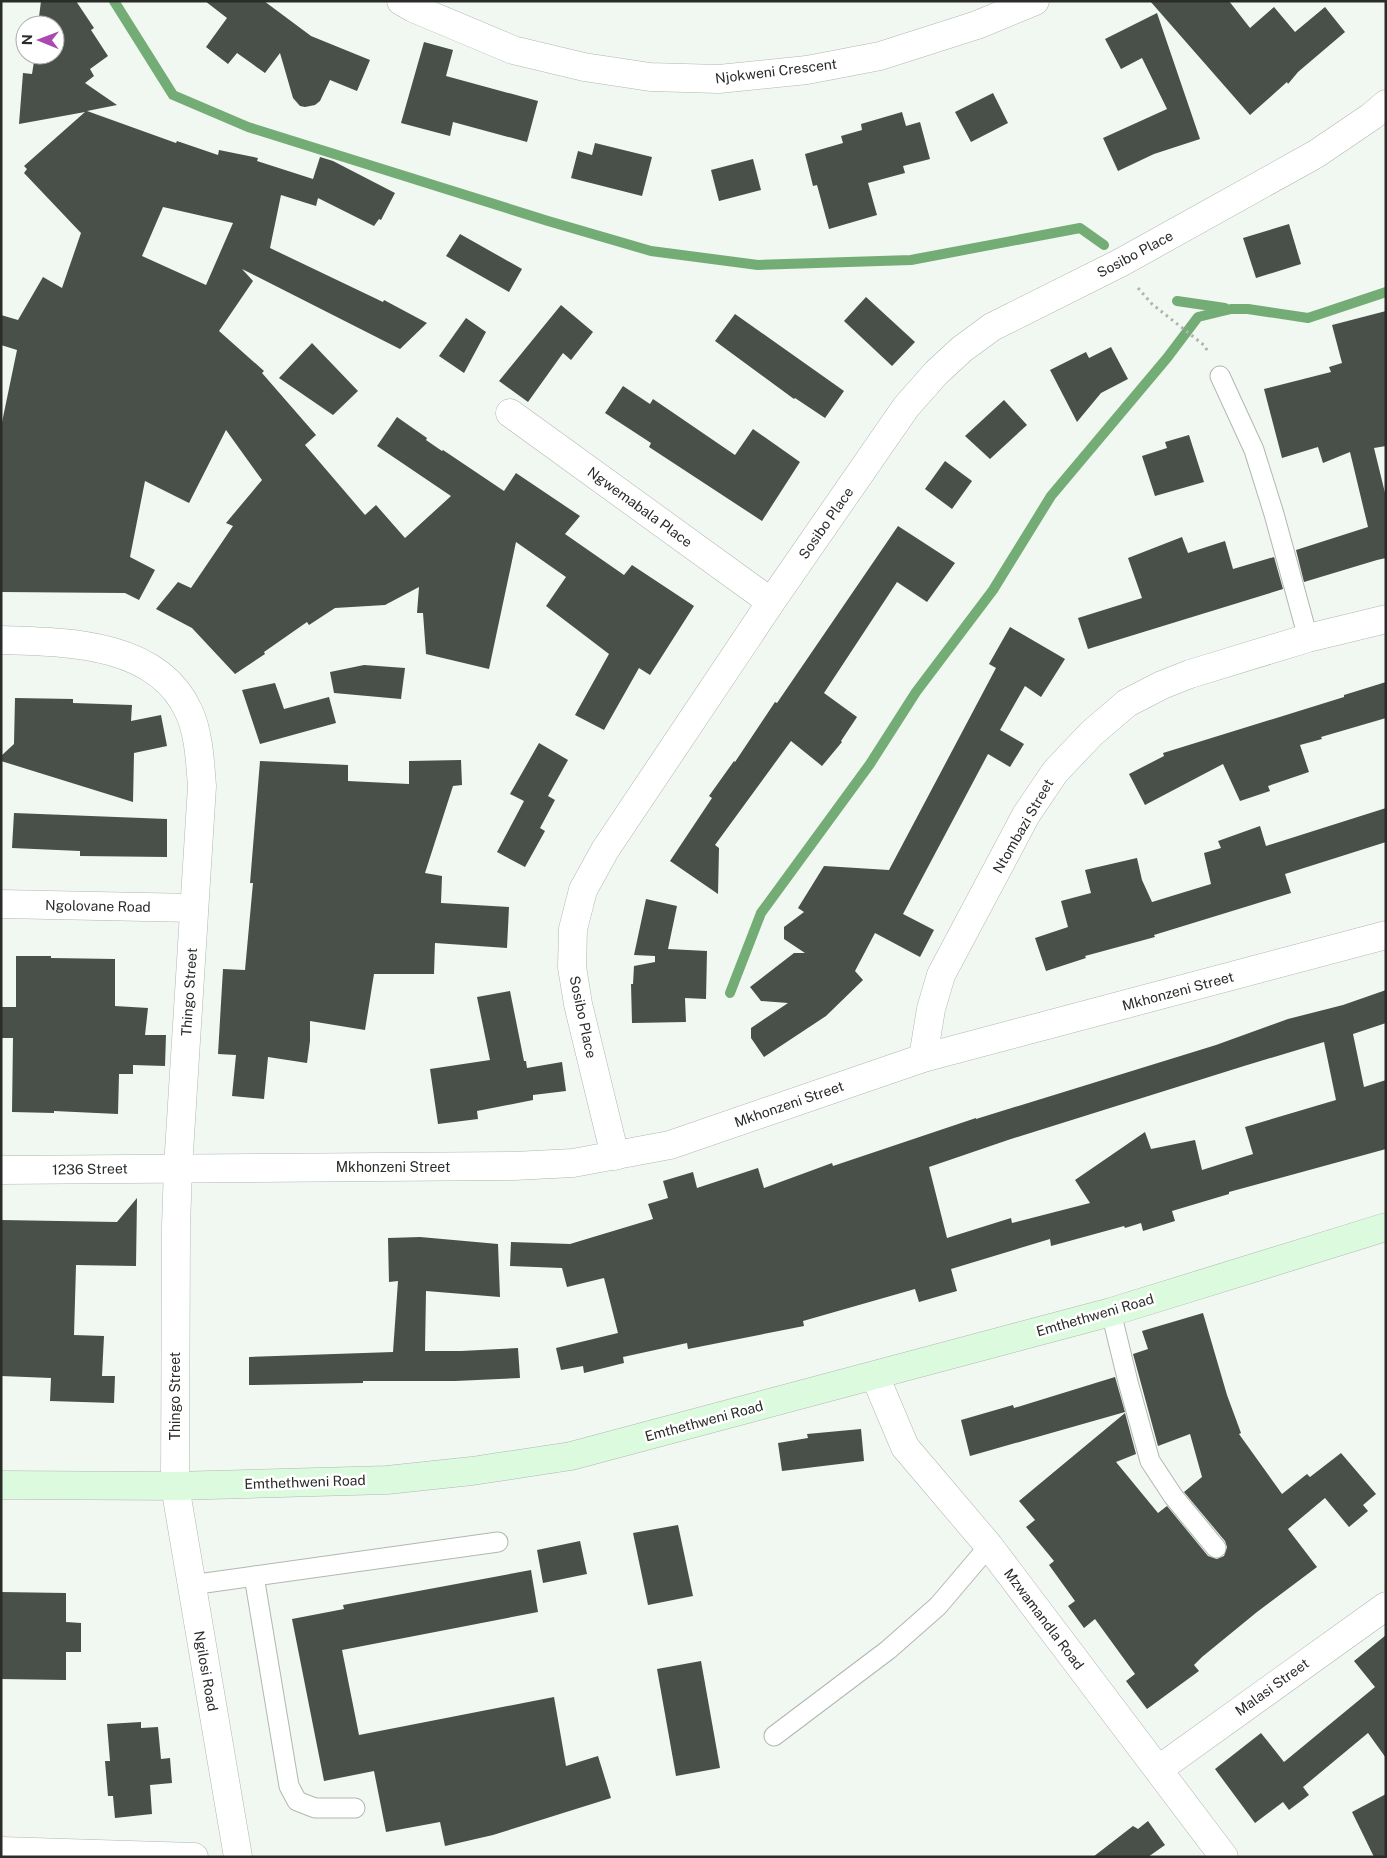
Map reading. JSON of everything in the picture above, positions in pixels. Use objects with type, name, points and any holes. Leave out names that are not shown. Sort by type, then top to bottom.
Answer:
[{"type":"street","name":"Njokweni Crescent","points":[[401,1],[413,8],[513,50],[584,67],[650,77],[719,79],[807,70],[880,56],[977,25],[1035,1]]},
{"type":"street","name":"Sosibo Place","points":[[615,1156],[578,1004],[572,966],[573,929],[583,890],[605,850],[771,602],[906,407],[936,373],[962,349],[992,327],[1120,263],[1316,154],[1372,116],[1386,104]]},
{"type":"street","name":"Ngwemabala Place","points":[[510,413],[771,602]]},
{"type":"street","name":"Ntombazi Street","points":[[923,1058],[932,1009],[941,975],[1026,815],[1055,772],[1092,733],[1127,703],[1153,689],[1190,674],[1308,638],[1386,619]]},
{"type":"street","name":"Thingo Street","points":[[1,640],[68,643],[110,650],[145,664],[172,685],[189,712],[199,754],[202,786],[178,1168],[175,1486]]},
{"type":"street","name":"Ngolovane Road","points":[[1,904],[194,908]]},
{"type":"street","name":"Mkhonzeni Street","points":[[178,1168],[514,1166],[573,1163],[615,1156],[670,1145],[923,1058],[1386,935]]},
{"type":"street","name":"1236 Street","points":[[1,1170],[178,1168]]},
{"type":"street","name":"Emthethweni Road","points":[[1,1485],[175,1486],[387,1480],[472,1471],[571,1456],[1111,1312],[1386,1227]]},
{"type":"street","name":"Mzwamandla Road","points":[[875,1376],[904,1446],[989,1546],[1224,1857]]},
{"type":"street","name":"Ngilosi Road","points":[[175,1486],[238,1857]]},
{"type":"street","name":"Malasi Street","points":[[1159,1769],[1386,1606]]},
{"type":"street","points":[[1,1851],[194,1857]]},
{"type":"lane","points":[[1220,376],[1254,450],[1274,514],[1308,638]]},
{"type":"lane","points":[[1111,1312],[1150,1461],[1173,1496],[1216,1548]]},
{"type":"lane","points":[[191,1585],[498,1542]]},
{"type":"lane","points":[[774,1736],[888,1650],[931,1612],[989,1546]]},
{"type":"lane","points":[[254,1576],[289,1786],[297,1801],[314,1808],[355,1808]]},
{"type":"path","points":[[1152,304],[1205,346]]},
{"type":"building","points":[[41,1],[76,1],[94,28],[91,30],[108,56],[90,69],[94,76],[85,83],[117,105],[87,111],[176,143],[177,141],[218,155],[219,150],[258,158],[257,161],[313,179],[320,157],[333,161],[395,193],[381,220],[379,219],[374,226],[318,198],[316,206],[281,195],[270,248],[383,302],[384,300],[427,323],[400,349],[242,269],[253,281],[219,331],[264,371],[262,373],[316,435],[305,445],[365,515],[376,505],[405,538],[451,496],[377,446],[397,417],[427,438],[426,440],[504,491],[516,473],[580,516],[565,534],[624,575],[632,565],[694,606],[650,675],[639,668],[604,730],[575,715],[609,654],[546,606],[566,577],[516,542],[489,669],[426,654],[423,613],[417,613],[419,587],[385,605],[335,608],[309,625],[307,622],[235,674],[192,628],[156,609],[178,582],[191,588],[233,526],[226,523],[262,480],[226,430],[189,503],[145,481],[130,557],[155,570],[139,600],[125,593],[1,592],[1,427],[17,350],[1,345],[1,315],[18,320],[43,277],[62,288],[81,233],[24,173],[27,169],[24,166],[85,112],[19,124],[23,73],[32,74],[33,65],[65,65],[65,15],[39,15]],"holes":[[[163,207],[233,223],[206,285],[142,256]]]},
{"type":"building","points":[[205,1],[264,1],[311,36],[370,60],[357,91],[330,80],[320,101],[315,105],[300,106],[293,98],[280,53],[265,73],[237,53],[228,64],[206,47],[227,18]]},
{"type":"building","points":[[1150,1],[1229,1],[1250,28],[1274,7],[1295,32],[1325,7],[1345,32],[1298,72],[1288,84],[1287,82],[1250,115]]},
{"type":"building","points":[[1157,13],[1200,139],[1154,154],[1118,171],[1103,138],[1167,109],[1142,58],[1121,69],[1105,39]]},
{"type":"building","points":[[424,42],[453,50],[446,76],[538,101],[527,142],[453,122],[450,136],[401,123]]},
{"type":"building","points":[[993,93],[1008,123],[971,142],[955,112]]},
{"type":"building","points":[[902,112],[906,126],[920,122],[930,159],[903,166],[905,173],[868,183],[877,215],[829,229],[817,185],[813,186],[805,154],[843,143],[841,136],[862,130],[861,124]]},
{"type":"building","points":[[595,143],[652,157],[642,196],[571,178],[578,151],[592,155]]},
{"type":"building","points":[[753,159],[761,190],[719,201],[711,170]]},
{"type":"building","points":[[1289,224],[1301,264],[1256,278],[1243,238]]},
{"type":"building","points":[[460,234],[522,269],[509,292],[446,256]]},
{"type":"building","points":[[866,297],[915,342],[892,366],[844,321]]},
{"type":"building","points":[[561,305],[593,332],[571,360],[563,353],[528,402],[499,381]]},
{"type":"building","points":[[1386,311],[1386,446],[1374,448],[1386,497],[1386,558],[1304,582],[1296,550],[1368,527],[1350,452],[1323,463],[1318,447],[1282,458],[1264,389],[1331,372],[1329,367],[1342,363],[1332,325]]},
{"type":"building","points":[[735,314],[844,391],[825,418],[794,399],[715,341]]},
{"type":"building","points":[[466,318],[486,332],[464,373],[439,356]]},
{"type":"building","points":[[312,343],[358,391],[333,415],[279,378]]},
{"type":"building","points":[[1111,347],[1128,379],[1101,393],[1077,422],[1050,370],[1086,352],[1089,358]]},
{"type":"building","points":[[623,386],[650,404],[653,399],[735,455],[753,429],[800,462],[762,521],[649,447],[651,443],[605,413]]},
{"type":"building","points":[[1004,400],[1027,425],[990,459],[965,436]]},
{"type":"building","points":[[1189,435],[1204,482],[1155,496],[1142,456],[1167,448],[1165,442]]},
{"type":"building","points":[[945,461],[972,481],[952,509],[925,489]]},
{"type":"building","points":[[898,526],[955,563],[927,602],[897,582],[824,693],[857,717],[842,742],[822,766],[791,741],[715,845],[719,848],[718,894],[670,861],[712,798],[709,796],[735,762],[775,702],[777,703]]},
{"type":"building","points":[[1182,537],[1188,553],[1225,541],[1233,569],[1274,557],[1283,589],[1088,649],[1078,618],[1142,598],[1128,558]]},
{"type":"building","points":[[1010,627],[1065,659],[1041,697],[1025,686],[1000,730],[1024,744],[1010,767],[988,754],[903,914],[934,930],[920,957],[875,933],[855,971],[863,980],[826,1016],[764,1057],[751,1038],[751,1028],[788,1003],[761,1001],[750,987],[794,953],[805,953],[784,939],[784,927],[804,912],[798,908],[824,866],[889,870],[996,668],[989,664]]},
{"type":"building","points":[[364,665],[405,668],[401,699],[334,693],[330,672]]},
{"type":"building","points":[[1386,682],[1386,718],[1300,745],[1309,772],[1268,786],[1270,791],[1240,801],[1223,764],[1145,805],[1129,774],[1164,756],[1163,753],[1344,697],[1344,695]]},
{"type":"building","points":[[275,683],[284,709],[329,697],[336,723],[260,744],[242,690]]},
{"type":"building","points":[[15,698],[73,699],[73,703],[132,705],[131,721],[161,715],[167,746],[134,753],[133,802],[1,761],[1,756],[14,744]]},
{"type":"building","points":[[539,743],[568,760],[548,796],[555,800],[540,828],[545,831],[525,867],[497,852],[524,801],[510,794]]},
{"type":"building","points":[[461,760],[462,785],[453,786],[425,873],[442,876],[441,903],[509,907],[507,948],[435,943],[434,974],[374,974],[365,1030],[310,1021],[307,1063],[268,1057],[264,1099],[232,1096],[236,1055],[218,1054],[223,969],[245,970],[253,883],[250,883],[260,761],[348,765],[348,781],[409,784],[409,761]]},
{"type":"building","points":[[1386,808],[1386,842],[1285,874],[1291,893],[1154,935],[1155,937],[1085,956],[1086,958],[1046,971],[1035,938],[1068,927],[1061,901],[1091,893],[1085,870],[1137,858],[1142,880],[1152,902],[1211,884],[1204,853],[1221,848],[1218,841],[1260,826],[1266,846]]},
{"type":"building","points":[[14,813],[167,819],[167,857],[80,856],[80,851],[12,848]]},
{"type":"building","points":[[646,899],[677,906],[668,949],[707,951],[706,999],[685,998],[686,1022],[632,1023],[631,984],[633,984],[634,966],[655,962],[655,956],[634,955]]},
{"type":"building","points":[[16,956],[115,959],[115,1006],[148,1008],[145,1035],[166,1035],[165,1066],[133,1065],[133,1074],[119,1074],[118,1114],[54,1111],[54,1113],[12,1112],[13,1038],[1,1038],[1,1007],[16,1007]]},
{"type":"building","points":[[1386,990],[1386,1023],[1353,1034],[1364,1087],[1386,1080],[1386,1149],[1229,1192],[1229,1194],[1172,1211],[1175,1221],[1143,1231],[1141,1223],[1051,1246],[1050,1239],[951,1269],[957,1291],[919,1302],[915,1289],[803,1321],[804,1326],[688,1349],[687,1343],[623,1357],[624,1363],[584,1373],[583,1366],[561,1370],[556,1348],[618,1333],[604,1278],[567,1287],[562,1268],[510,1266],[511,1242],[570,1244],[653,1219],[648,1204],[668,1198],[663,1181],[693,1172],[697,1188],[758,1168],[764,1188],[832,1163],[833,1166],[976,1118],[1216,1045],[1288,1019],[1343,1005]],"holes":[[[1324,1042],[1336,1100],[1245,1127],[1253,1154],[1202,1170],[1195,1140],[1151,1149],[1145,1132],[1075,1180],[1090,1203],[1012,1223],[1011,1218],[947,1238],[929,1167],[1008,1140]]]},
{"type":"building","points":[[510,991],[527,1068],[562,1062],[566,1091],[533,1095],[533,1100],[477,1111],[478,1119],[438,1124],[430,1069],[490,1060],[477,997]]},
{"type":"building","points":[[137,1198],[136,1266],[76,1265],[74,1335],[104,1336],[102,1376],[115,1376],[114,1403],[50,1401],[51,1378],[1,1376],[1,1220],[117,1222]]},
{"type":"building","points":[[420,1237],[498,1244],[500,1297],[426,1291],[425,1351],[518,1348],[520,1378],[249,1385],[249,1357],[393,1352],[398,1281],[389,1282],[388,1238]]},
{"type":"building","points":[[1203,1313],[1227,1395],[1241,1433],[1239,1434],[1282,1494],[1307,1474],[1310,1477],[1341,1453],[1376,1494],[1363,1505],[1368,1511],[1349,1527],[1325,1498],[1288,1529],[1317,1567],[1257,1612],[1202,1657],[1194,1665],[1199,1671],[1147,1709],[1126,1681],[1135,1674],[1095,1619],[1084,1628],[1068,1606],[1075,1601],[1049,1565],[1054,1561],[1026,1527],[1035,1520],[1019,1501],[1125,1413],[1136,1454],[1116,1462],[1158,1513],[1167,1506],[1208,1556],[1217,1559],[1224,1556],[1227,1547],[1225,1541],[1184,1492],[1202,1477],[1190,1434],[1158,1446],[1133,1354],[1148,1349],[1142,1331]]},
{"type":"building","points":[[1115,1377],[1125,1412],[970,1456],[961,1420],[1013,1405],[1014,1408]]},
{"type":"building","points":[[861,1429],[864,1461],[782,1471],[778,1443],[808,1438],[807,1434]]},
{"type":"building","points":[[678,1525],[693,1596],[648,1605],[633,1533]]},
{"type":"building","points":[[580,1541],[587,1574],[543,1583],[537,1550]]},
{"type":"building","points":[[531,1570],[538,1612],[342,1650],[359,1735],[554,1697],[566,1766],[598,1756],[611,1798],[493,1835],[445,1846],[440,1822],[386,1832],[374,1771],[324,1781],[292,1619],[344,1609],[343,1605]]},
{"type":"building","points":[[1,1592],[66,1593],[66,1622],[81,1623],[81,1652],[66,1652],[66,1680],[1,1679]]},
{"type":"building","points":[[1386,1635],[1386,1758],[1368,1733],[1303,1787],[1309,1795],[1289,1810],[1283,1802],[1255,1823],[1215,1769],[1261,1733],[1284,1762],[1375,1687],[1354,1661]]},
{"type":"building","points":[[701,1661],[720,1768],[676,1776],[657,1669]]},
{"type":"building","points":[[141,1722],[141,1728],[158,1727],[161,1759],[170,1758],[172,1783],[150,1785],[152,1814],[115,1818],[113,1796],[108,1796],[105,1761],[110,1761],[107,1724]]},
{"type":"building","points":[[1386,1794],[1386,1857],[1374,1857],[1352,1812]]},
{"type":"building","points":[[1148,1821],[1165,1845],[1148,1857],[1093,1857],[1133,1826],[1138,1829]]},
{"type":"waterway","points":[[114,1],[173,95],[248,127],[548,221],[651,251],[758,265],[911,260],[1080,228],[1104,245]]},
{"type":"waterway","points":[[730,993],[761,913],[870,764],[916,692],[993,590],[1051,496],[1167,358],[1198,317],[1231,309],[1248,309],[1308,318],[1386,292]]},
{"type":"waterway","points":[[1177,301],[1225,308]]}]
